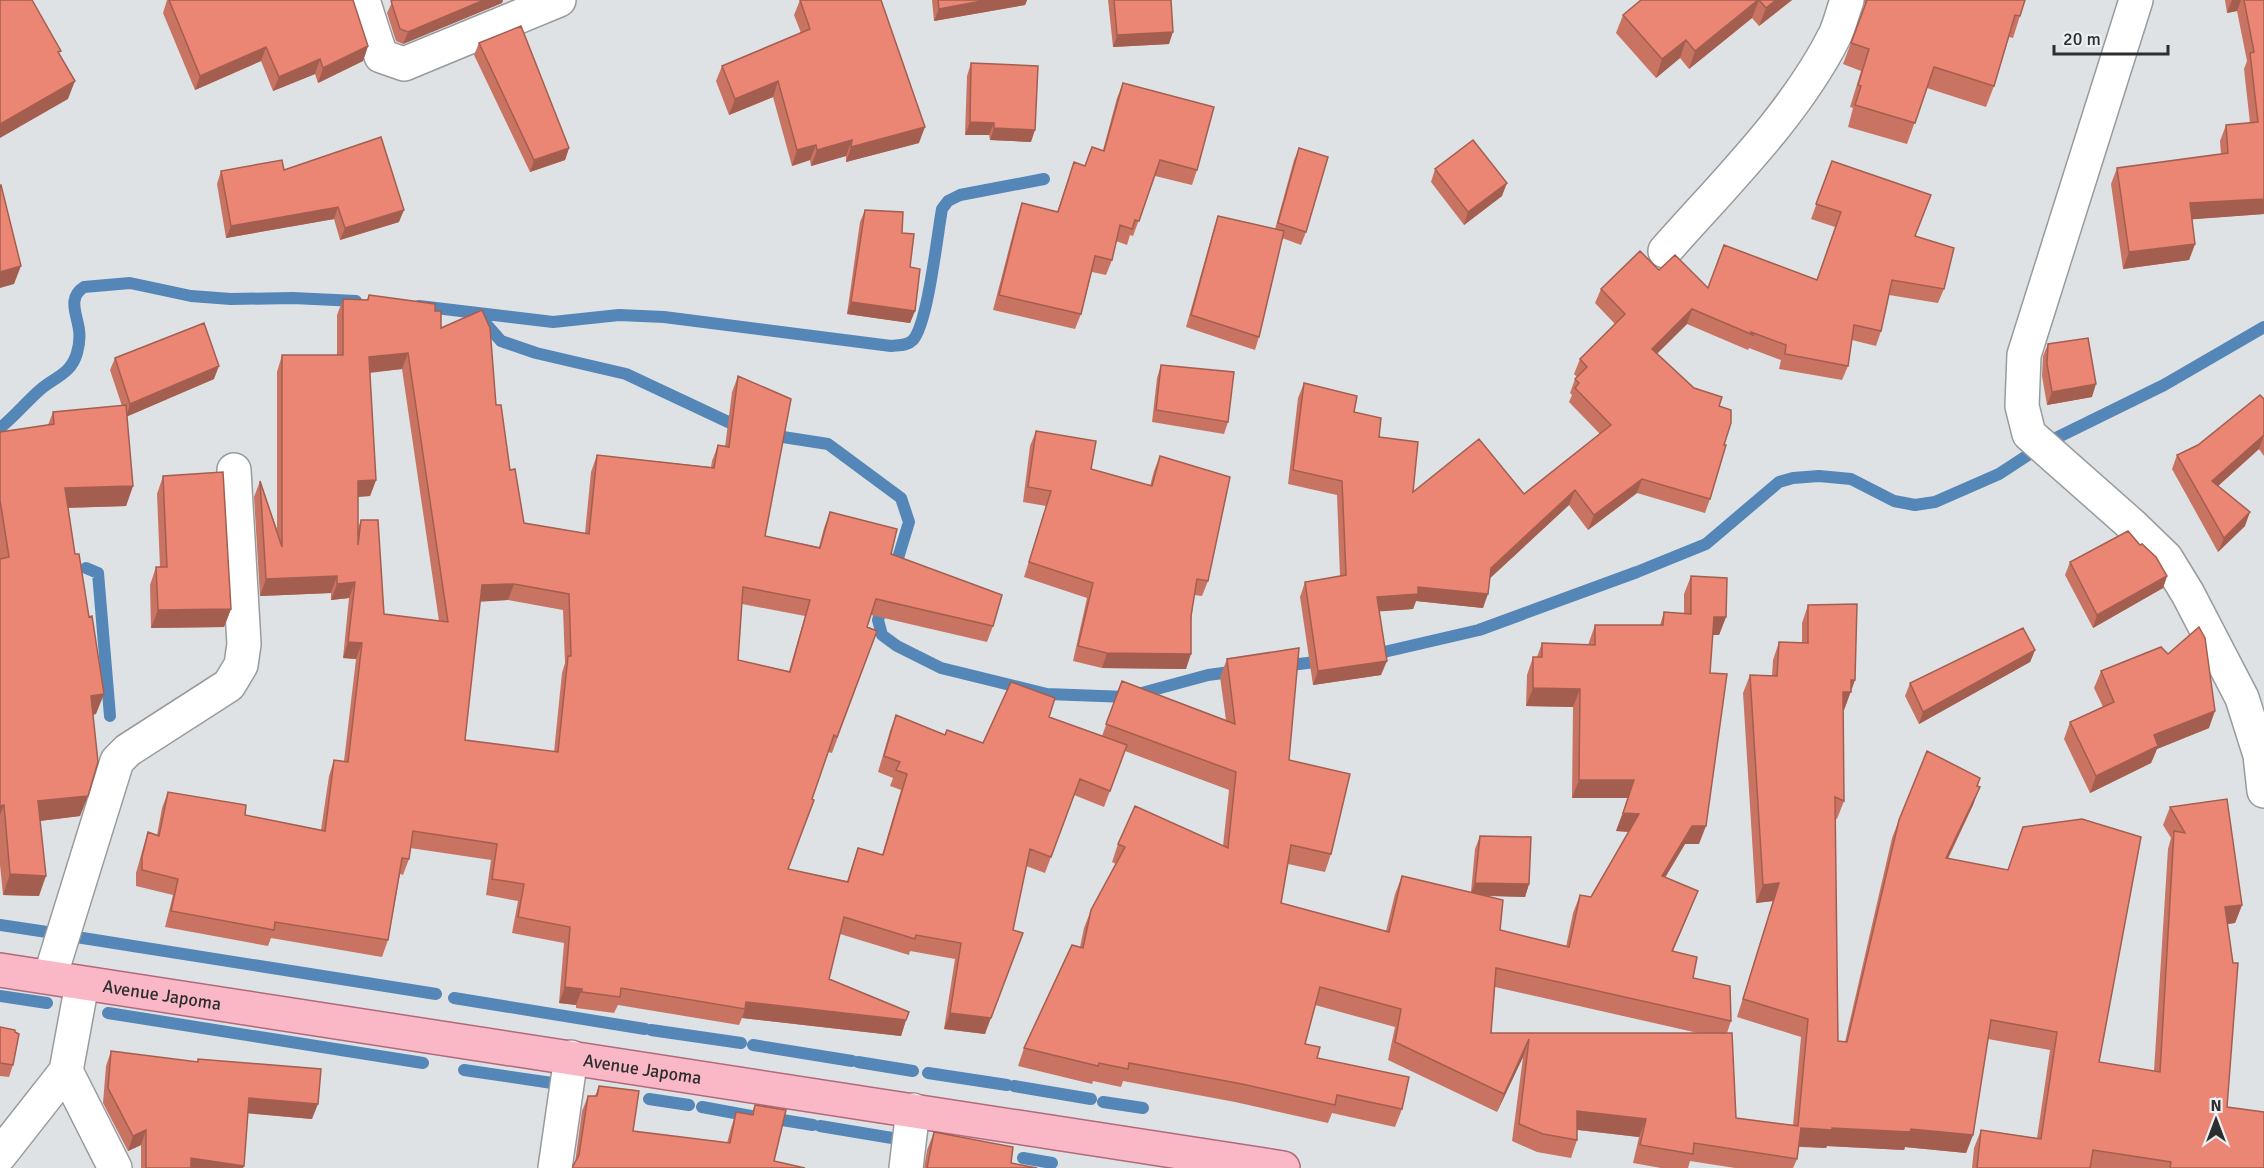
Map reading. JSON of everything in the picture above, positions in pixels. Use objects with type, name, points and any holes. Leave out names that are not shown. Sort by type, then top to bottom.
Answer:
[{"type":"main road","name":"Avenue Japoma","points":[[0,970],[1283,1168]]},
{"type":"street","points":[[363,0],[381,56],[404,64],[559,0]]},
{"type":"street","points":[[1665,251],[1777,123],[1809,78],[1835,33],[1847,0]]},
{"type":"street","points":[[2136,0],[2024,355],[2022,406],[2029,434],[2166,558],[2188,594],[2242,698],[2259,755],[2264,791]]},
{"type":"street","points":[[51,977],[117,760],[128,750],[229,685],[241,665],[243,644],[234,470]]},
{"type":"street","points":[[0,1155],[66,1071],[82,984]]},
{"type":"street","points":[[555,1168],[571,1057]]},
{"type":"street","points":[[66,1071],[115,1168]]},
{"type":"street","points":[[906,1168],[913,1110]]},
{"type":"building","points":[[0,0],[32,0],[75,81],[0,124]]},
{"type":"building","points":[[169,0],[353,0],[368,46],[323,68],[320,59],[279,77],[266,47],[200,76]]},
{"type":"building","points":[[484,0],[408,32],[400,29],[391,1]]},
{"type":"building","points":[[800,0],[881,0],[925,127],[851,147],[852,140],[817,150],[816,145],[797,150],[778,81],[735,99],[722,66],[810,29]]},
{"type":"building","points":[[938,0],[987,0],[939,9]]},
{"type":"building","points":[[1114,0],[1171,0],[1173,32],[1117,35]]},
{"type":"building","points":[[1641,0],[1758,0],[1695,51],[1686,40],[1662,59],[1623,15]]},
{"type":"building","points":[[1759,0],[1776,0],[1766,8]]},
{"type":"building","points":[[1867,0],[2025,0],[2020,16],[2015,15],[1994,86],[1934,67],[1915,123],[1855,105],[1861,86],[1858,85],[1869,49],[1851,43]]},
{"type":"building","points":[[2244,0],[2264,0],[2264,199],[2190,203],[2195,244],[2129,252],[2117,168],[2228,153],[2226,125],[2258,122],[2250,53],[2254,52]]},
{"type":"building","points":[[521,26],[569,148],[534,160],[479,43]]},
{"type":"building","points":[[971,63],[1038,66],[1035,130],[994,128],[994,123],[970,122]]},
{"type":"building","points":[[1123,83],[1214,107],[1197,170],[1160,160],[1139,221],[1135,220],[1132,229],[1120,225],[1112,260],[1095,256],[1081,314],[999,295],[1022,203],[1058,212],[1074,162],[1085,166],[1092,147],[1104,151]]},
{"type":"building","points":[[381,137],[404,210],[345,228],[338,207],[231,226],[221,171],[282,160],[284,170]]},
{"type":"building","points":[[1473,140],[1507,183],[1468,212],[1435,169]]},
{"type":"building","points":[[1299,148],[1328,157],[1306,232],[1278,223]]},
{"type":"building","points":[[1832,161],[1931,195],[1915,236],[1954,248],[1944,289],[1892,280],[1881,331],[1854,325],[1848,366],[1785,354],[1786,345],[1751,332],[1753,335],[1692,309],[1652,349],[1694,388],[1722,397],[1719,406],[1731,410],[1731,423],[1724,445],[1726,445],[1710,499],[1642,479],[1594,515],[1575,490],[1491,568],[1488,594],[1418,587],[1418,594],[1377,597],[1387,661],[1318,671],[1305,582],[1346,575],[1342,481],[1293,470],[1304,383],[1357,396],[1354,412],[1381,418],[1379,437],[1418,442],[1413,492],[1479,439],[1524,494],[1611,425],[1575,388],[1579,383],[1575,379],[1587,367],[1580,359],[1625,314],[1601,289],[1640,251],[1659,270],[1675,255],[1708,288],[1724,245],[1817,280],[1841,212],[1816,204]]},
{"type":"building","points":[[0,185],[21,266],[0,272]]},
{"type":"building","points":[[865,210],[903,212],[902,233],[914,234],[910,267],[920,269],[915,311],[851,302]]},
{"type":"building","points":[[1218,216],[1284,231],[1259,337],[1191,315]]},
{"type":"building","points":[[369,295],[435,304],[435,311],[441,311],[441,328],[482,310],[490,328],[496,405],[501,405],[510,470],[515,469],[524,523],[589,534],[597,455],[714,468],[718,445],[729,447],[738,376],[791,399],[765,536],[820,548],[830,512],[897,529],[891,554],[1002,595],[993,626],[876,599],[867,627],[877,631],[837,737],[834,735],[812,799],[814,800],[788,869],[848,882],[858,848],[883,855],[907,774],[896,770],[900,762],[884,756],[896,715],[945,735],[947,730],[983,743],[1011,682],[1055,698],[1049,717],[1127,745],[1110,791],[1080,779],[1051,857],[1030,849],[1013,930],[1023,933],[991,1018],[950,1013],[961,943],[916,935],[915,939],[844,917],[829,979],[909,1012],[906,1020],[746,1002],[745,1009],[621,988],[620,997],[582,992],[582,989],[565,987],[570,927],[518,917],[524,884],[492,879],[497,844],[413,831],[409,859],[402,858],[388,940],[275,922],[274,930],[171,911],[178,879],[142,870],[142,857],[148,832],[159,836],[168,792],[246,805],[245,815],[325,831],[334,760],[348,762],[362,643],[348,642],[355,582],[337,584],[337,576],[266,579],[260,481],[282,547],[282,355],[343,355],[343,299],[368,300]],"holes":[[[408,353],[448,622],[384,614],[378,520],[361,520],[358,545],[358,481],[376,480],[369,357]],[[514,584],[569,594],[571,656],[568,656],[558,752],[465,740],[482,585]],[[743,587],[810,600],[790,672],[738,660]]]},
{"type":"building","points":[[204,323],[219,366],[130,404],[115,358]]},
{"type":"building","points":[[2088,338],[2096,384],[2052,392],[2047,364],[2048,344]]},
{"type":"building","points":[[1161,365],[1234,372],[1228,422],[1156,410]]},
{"type":"building","points":[[2260,395],[2264,399],[2264,435],[2212,481],[2250,512],[2224,538],[2177,455],[2198,445]]},
{"type":"building","points":[[126,405],[133,486],[65,488],[75,554],[79,554],[89,617],[92,616],[104,694],[91,696],[98,762],[88,796],[38,801],[46,876],[10,874],[4,805],[0,806],[0,559],[9,557],[0,500],[0,432],[54,424],[53,412]]},
{"type":"building","points":[[1036,431],[1096,441],[1091,469],[1152,486],[1160,456],[1230,477],[1208,581],[1197,579],[1191,616],[1191,654],[1107,653],[1078,646],[1093,583],[1029,562],[1051,491],[1028,487]]},
{"type":"building","points":[[223,472],[231,609],[158,610],[156,567],[167,567],[163,476]]},
{"type":"building","points":[[2128,531],[2140,545],[2142,544],[2156,557],[2167,576],[2097,615],[2070,562]]},
{"type":"building","points":[[1691,576],[1727,578],[1726,617],[1714,617],[1710,673],[1727,674],[1706,826],[1692,826],[1662,876],[1698,891],[1672,951],[1697,957],[1693,978],[1730,986],[1731,1021],[1496,968],[1491,1033],[1732,1033],[1736,1118],[1798,1126],[1808,1019],[1743,999],[1779,883],[1763,885],[1750,675],[1777,676],[1779,642],[1808,643],[1808,605],[1857,604],[1855,680],[1851,680],[1851,692],[1843,692],[1844,801],[1835,797],[1838,1041],[1847,1042],[1899,820],[1927,751],[1980,778],[1977,786],[1980,787],[1946,858],[2008,870],[2023,827],[2082,819],[2141,837],[2099,1062],[2160,1072],[2174,831],[2185,833],[2170,807],[2227,799],[2242,905],[2225,907],[2233,963],[2238,963],[2227,1107],[2264,1112],[2264,1168],[2170,1168],[2171,1162],[2093,1150],[2090,1168],[1977,1168],[1981,1130],[2041,1139],[2057,1032],[1991,1020],[1973,1135],[1911,1129],[1910,1132],[1801,1128],[1797,1159],[1694,1143],[1693,1154],[1640,1145],[1646,1119],[1577,1111],[1577,1140],[1543,1134],[1519,1124],[1529,1039],[1504,1094],[1395,1042],[1401,1009],[1320,987],[1305,1044],[1320,1047],[1317,1058],[1409,1077],[1402,1109],[1337,1095],[1335,1105],[1242,1084],[1129,1063],[1128,1069],[1099,1063],[1098,1066],[1024,1048],[1072,945],[1083,948],[1091,910],[1125,847],[1118,844],[1135,806],[1228,848],[1236,772],[1106,724],[1122,681],[1235,724],[1227,659],[1299,648],[1289,760],[1350,774],[1331,854],[1291,845],[1281,903],[1389,932],[1402,876],[1503,900],[1500,930],[1569,947],[1580,895],[1591,897],[1639,814],[1623,813],[1634,780],[1579,780],[1580,689],[1533,688],[1533,657],[1542,657],[1542,643],[1595,645],[1595,625],[1663,625],[1664,612],[1691,614]]},
{"type":"building","points":[[2199,627],[2205,638],[2215,711],[2154,735],[2158,746],[2096,776],[2070,722],[2114,702],[2101,671],[2161,647],[2168,654]]},
{"type":"building","points":[[2023,628],[2035,650],[1923,712],[1910,683]]},
{"type":"building","points":[[1480,836],[1531,837],[1529,884],[1475,883]]},
{"type":"building","points":[[0,1027],[15,1030],[19,1034],[13,1065],[0,1063]]},
{"type":"building","points":[[111,1051],[198,1062],[198,1059],[321,1069],[318,1104],[249,1098],[244,1166],[191,1158],[191,1168],[146,1168],[146,1130],[133,1136],[108,1088]]},
{"type":"building","points":[[599,1086],[639,1091],[633,1131],[730,1143],[736,1112],[753,1115],[755,1105],[786,1110],[774,1161],[805,1168],[573,1168],[579,1155],[588,1096],[597,1096]]},
{"type":"building","points":[[934,1132],[1013,1147],[1011,1163],[1037,1168],[927,1168]]},
{"type":"waterway","points":[[419,306],[553,322],[619,315],[664,317],[891,346],[903,345],[913,340],[923,316],[942,209],[948,201],[960,195],[1044,179]]},
{"type":"waterway","points":[[0,428],[41,389],[71,366],[78,347],[79,336],[74,301],[84,287],[130,283],[191,296],[356,301]]},
{"type":"waterway","points":[[480,317],[501,341],[536,353],[626,374],[741,428]]},
{"type":"waterway","points":[[1371,655],[1479,630],[1706,544],[1779,482],[1793,478],[1819,476],[1851,479],[1894,501],[1915,505],[1935,502],[1999,474],[2048,442],[2164,385],[2264,327]]},
{"type":"waterway","points":[[770,435],[828,444],[901,498],[909,522],[894,571]]},
{"type":"waterway","points":[[86,568],[98,573],[110,716]]},
{"type":"waterway","points":[[884,601],[878,620],[882,635],[897,646],[941,668],[1047,694],[1127,697],[1208,675],[1238,671]]},
{"type":"waterway","points":[[1282,666],[1324,661]]},
{"type":"waterway","points":[[0,925],[47,932]]},
{"type":"waterway","points":[[70,936],[436,994]]},
{"type":"waterway","points":[[0,996],[47,1003]]},
{"type":"waterway","points":[[454,998],[645,1029]]},
{"type":"waterway","points":[[108,1013],[423,1063]]},
{"type":"waterway","points":[[651,1030],[741,1043]]},
{"type":"waterway","points":[[753,1045],[852,1061]]},
{"type":"waterway","points":[[858,1062],[913,1071]]},
{"type":"waterway","points":[[464,1070],[559,1084]]},
{"type":"waterway","points":[[928,1073],[1007,1085]]},
{"type":"waterway","points":[[1014,1086],[1091,1099]]},
{"type":"waterway","points":[[649,1099],[689,1105]]},
{"type":"waterway","points":[[1103,1102],[1143,1108]]},
{"type":"waterway","points":[[702,1107],[751,1116]]},
{"type":"waterway","points":[[776,1119],[813,1125]]},
{"type":"waterway","points":[[820,1126],[898,1139]]},
{"type":"waterway","points":[[1023,1158],[1052,1163]]}]
